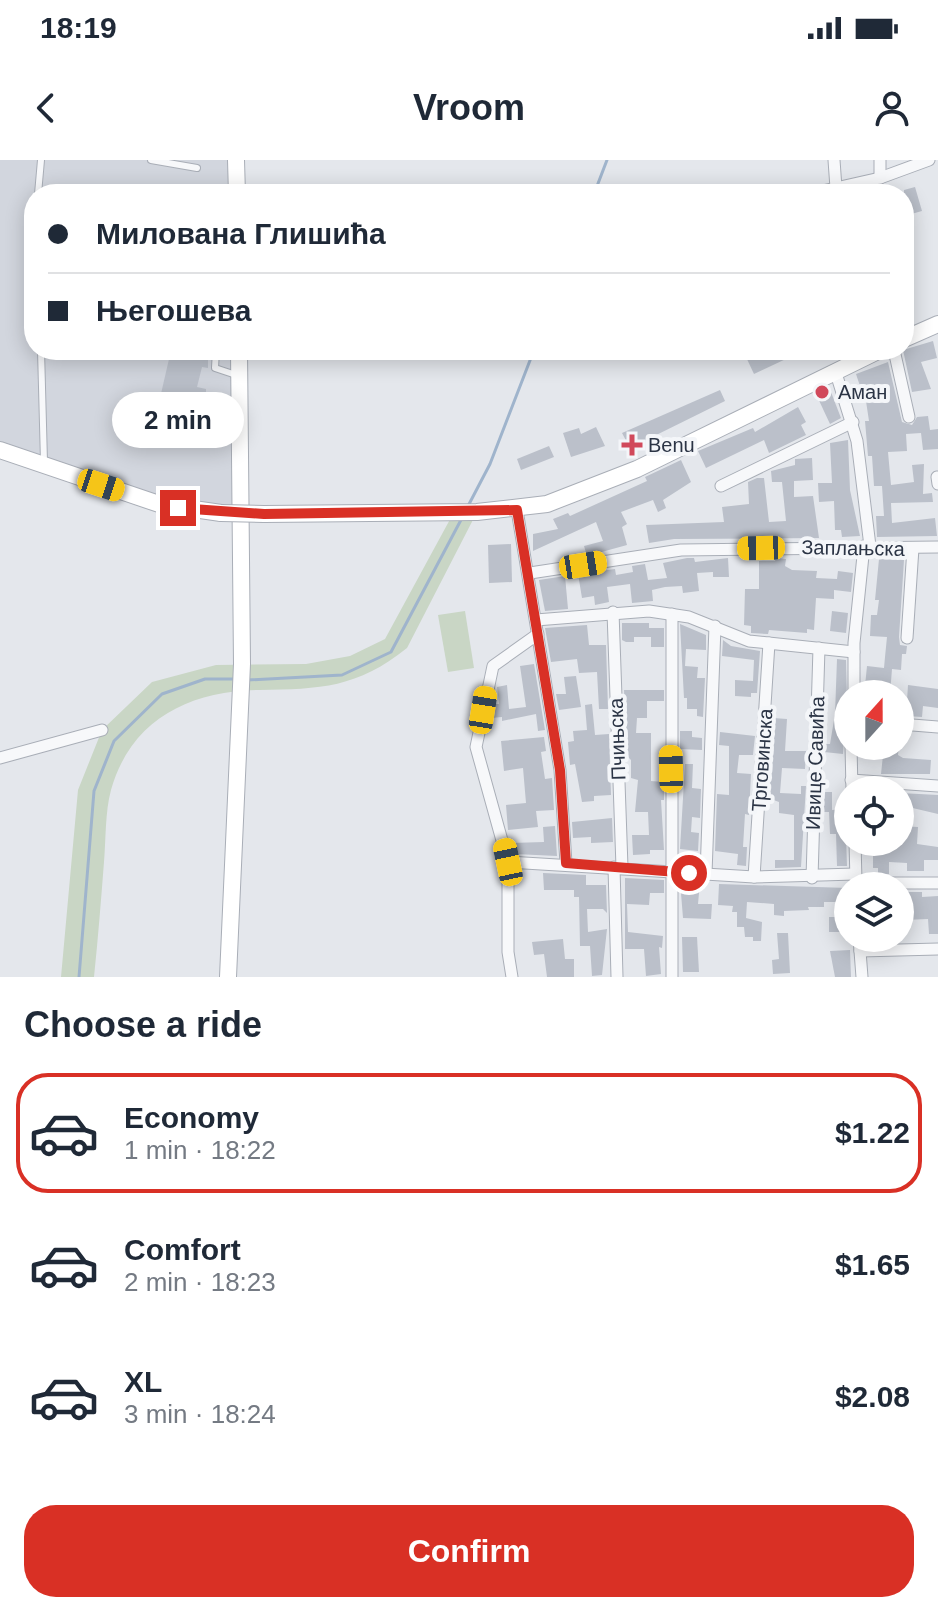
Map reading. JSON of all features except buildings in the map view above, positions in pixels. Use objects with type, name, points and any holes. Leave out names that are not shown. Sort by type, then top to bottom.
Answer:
[{"type":"street","points":[[236,160],[237,184]]},
{"type":"street","points":[[834,160],[836,184]]},
{"type":"street","points":[[880,160],[880,178]]},
{"type":"street","points":[[854,184],[929,160]]},
{"type":"street","points":[[914,335],[938,324]]},
{"type":"street","points":[[228,977],[242,664],[239,360]]},
{"type":"street","points":[[0,450],[159,504],[221,513],[517,510],[547,504],[637,469],[858,360]]},
{"type":"street","points":[[896,360],[909,417]]},
{"type":"street","points":[[835,370],[853,422],[867,546],[854,652],[854,680]]},
{"type":"street","points":[[721,486],[853,422]]},
{"type":"street","points":[[937,477],[938,484]]},
{"type":"street","points":[[517,510],[530,573],[560,770],[566,863]]},
{"type":"street","name":"Заплањска","points":[[530,573],[681,550],[938,547]]},
{"type":"street","points":[[907,638],[913,548]]},
{"type":"street","points":[[536,620],[613,612],[672,614],[715,626],[749,641],[854,652]]},
{"type":"street","name":"Пчињска","points":[[613,612],[617,977]]},
{"type":"street","points":[[672,614],[672,977]]},
{"type":"street","points":[[706,874],[715,626]]},
{"type":"street","points":[[512,977],[508,952],[508,862],[476,747],[493,666],[538,634]]},
{"type":"street","name":"Трговинска","points":[[754,877],[769,643]]},
{"type":"street","name":"Ивице Савића","points":[[812,878],[819,648]]},
{"type":"street","points":[[914,725],[938,727]]},
{"type":"street","points":[[0,758],[102,730]]},
{"type":"street","points":[[914,786],[938,786]]},
{"type":"street","points":[[508,862],[834,880]]},
{"type":"street","points":[[914,882],[938,883]]},
{"type":"street","points":[[914,950],[938,949]]},
{"type":"street","points":[[860,952],[862,977]]},
{"type":"lane","points":[[39,184],[41,160]]},
{"type":"lane","points":[[151,160],[197,168]]},
{"type":"lane","points":[[41,360],[44,466]]},
{"type":"lane","points":[[215,360],[215,368],[239,376]]},
{"type":"shaded area","points":[[0,160],[233,160],[235,184],[24,184],[24,360],[239,360],[241,514],[196,512],[0,450]]},
{"type":"green space","points":[[454,512],[477,512],[407,648],[389,661],[355,679],[338,684],[210,696],[187,703],[148,727],[120,765],[109,798],[94,977],[61,977],[78,790],[102,730],[152,682],[216,665],[306,664],[350,656],[385,639]]},
{"type":"green space","points":[[465,611],[474,668],[448,672],[438,615]]},
{"type":"waterway","points":[[598,184],[607,160]]},
{"type":"waterway","points":[[467,508],[490,464],[530,360]]},
{"type":"waterway","points":[[247,680],[342,675],[391,652],[462,518]]},
{"type":"waterway","points":[[79,977],[94,791],[114,741],[162,694],[205,679],[236,679]]},
{"type":"place","name":"Аман","points":[[822,392]]},
{"type":"place","name":"Benu","points":[[632,445]]},
{"type":"route","points":[[178,508],[196,512],[264,514],[517,510],[530,573],[560,770],[566,863],[689,873]]}]
